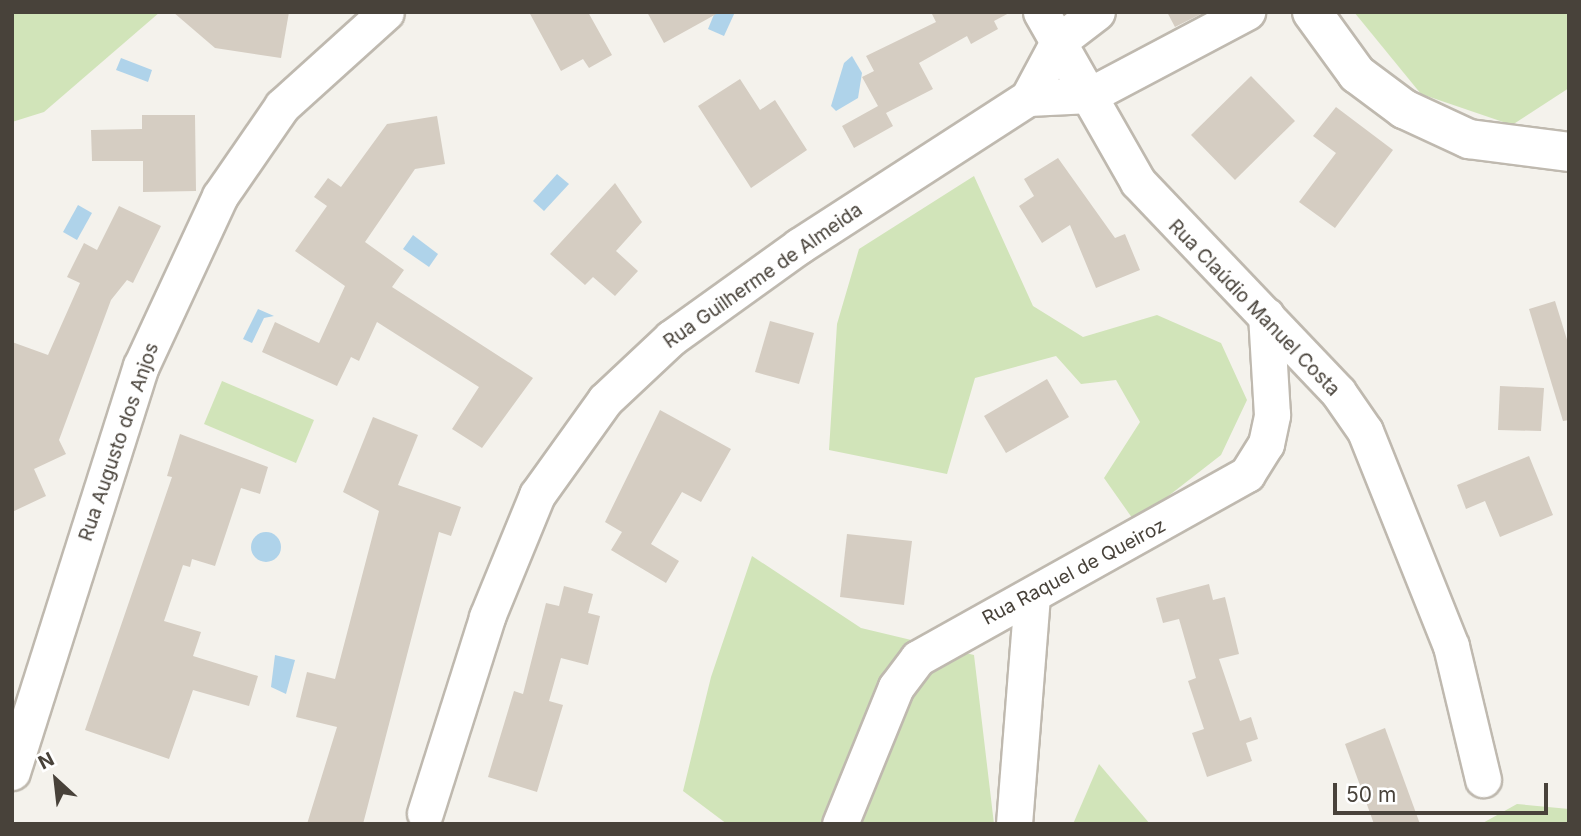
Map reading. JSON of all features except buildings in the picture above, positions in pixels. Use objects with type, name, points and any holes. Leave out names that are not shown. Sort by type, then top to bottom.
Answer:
[{"type":"street","name":"Rua Augusto dos Anjos","points":[[12,772],[141,366],[214,208],[282,106],[386,12]]},
{"type":"street","name":"Rua Claúdio Manuel Costa","points":[[1041,12],[1163,214],[1338,392],[1388,476],[1451,646],[1483,779]]},
{"type":"street","points":[[1058,42],[1097,12]]},
{"type":"street","points":[[1028,98],[1090,95],[1248,12]]},
{"type":"street","points":[[1312,12],[1357,74],[1404,110],[1469,139],[1569,152]]},
{"type":"street","name":"Rua Guilherme de Almeida","points":[[425,813],[487,617],[537,495],[605,400],[671,338],[788,254],[1028,98],[1058,42]]},
{"type":"street","name":"Rua Raquel de Queiroz","points":[[840,824],[896,687],[918,658],[944,638],[1032,597],[1247,474],[1266,444],[1272,415],[1266,316]]},
{"type":"street","points":[[1014,824],[1032,597]]},
{"type":"green space","points":[[12,12],[160,12],[44,112],[12,122]]},
{"type":"green space","points":[[1354,12],[1569,12],[1569,88],[1512,125],[1421,94]]},
{"type":"green space","points":[[974,176],[1033,306],[1083,337],[1157,315],[1221,343],[1247,400],[1221,455],[1135,522],[1104,478],[1140,422],[1116,380],[1081,384],[1056,356],[975,378],[947,474],[829,450],[837,324],[859,249]]},
{"type":"green space","points":[[222,381],[314,420],[296,463],[204,424]]},
{"type":"green space","points":[[752,556],[861,628],[974,655],[994,824],[727,824],[683,791],[711,677]]},
{"type":"green space","points":[[1099,764],[1150,824],[1073,824]]},
{"type":"green space","points":[[1517,804],[1569,809],[1569,824],[1481,824]]},
{"type":"water","points":[[715,12],[735,12],[724,36],[708,29]]},
{"type":"water","points":[[852,56],[862,73],[858,98],[836,111],[831,106],[844,63]]},
{"type":"water","points":[[121,58],[152,70],[148,82],[116,70]]},
{"type":"water","points":[[557,174],[569,184],[544,211],[533,201]]},
{"type":"water","points":[[78,205],[92,213],[77,240],[63,232]]},
{"type":"water","points":[[413,235],[438,254],[429,267],[403,249]]},
{"type":"water","points":[[258,309],[274,316],[264,318],[252,343],[243,339]]},
{"type":"water","points":[[266,532],[277,536],[281,547],[277,558],[266,562],[255,558],[251,547],[255,536]]},
{"type":"water","points":[[275,655],[295,660],[286,694],[271,687]]}]
